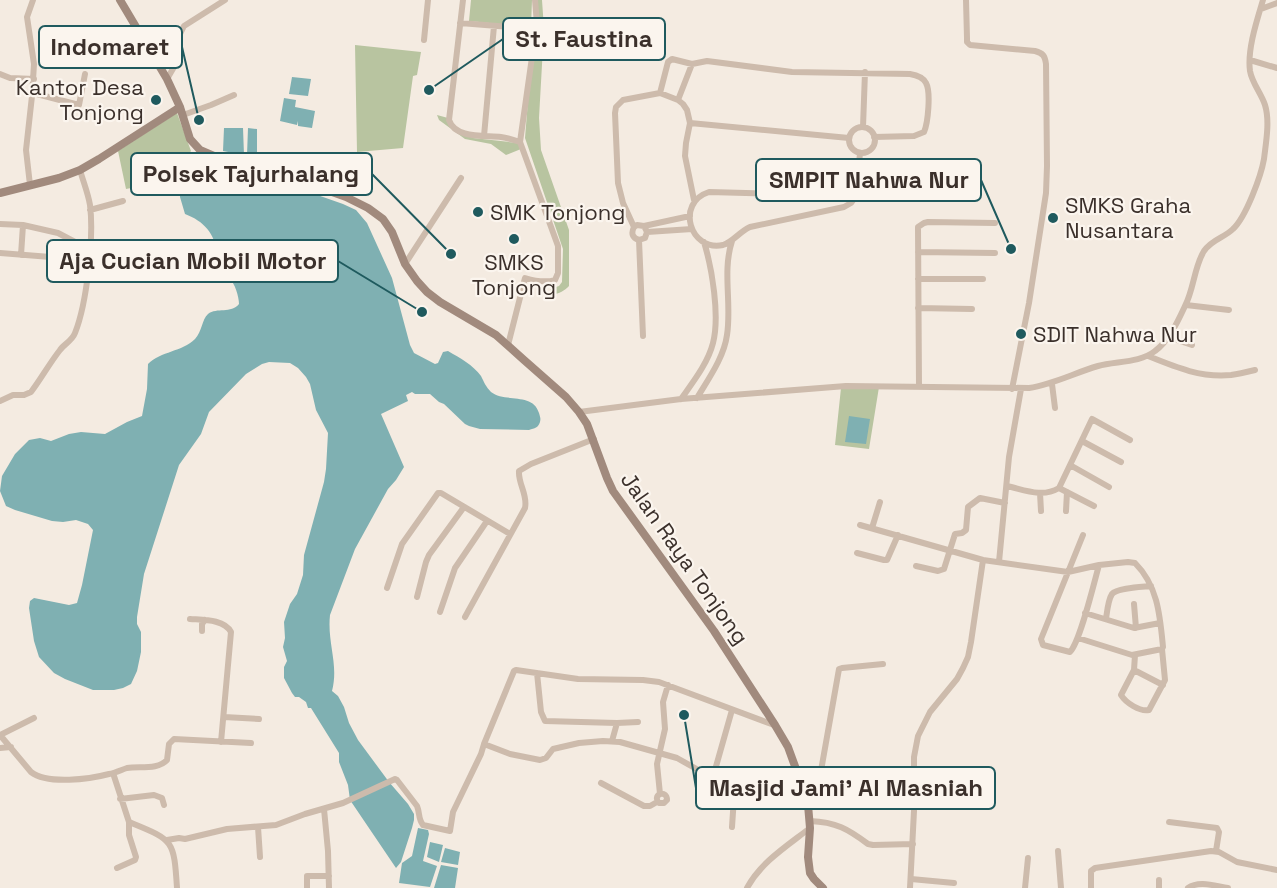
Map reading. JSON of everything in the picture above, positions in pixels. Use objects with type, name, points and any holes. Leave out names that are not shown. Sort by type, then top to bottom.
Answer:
[{"type":"main road","name":"Jalan Raya Tonjong","points":[[120,0],[167,79],[182,111],[190,139],[200,150],[214,156],[279,173],[368,207],[383,219],[392,232],[405,264],[417,281],[433,297],[496,334],[566,397],[579,412],[594,439],[606,478],[613,491],[714,631],[788,747],[804,791],[810,825],[809,867],[814,879],[823,888]]},
{"type":"main road","points":[[0,193],[59,178],[80,170],[182,111]]},
{"type":"street","points":[[30,185],[26,150],[34,80],[33,54],[27,22],[33,0]]},
{"type":"street","points":[[167,79],[174,67],[184,26],[225,0]]},
{"type":"street","points":[[424,40],[428,0]]},
{"type":"street","points":[[463,0],[449,120],[451,125],[464,133],[509,138],[520,142]]},
{"type":"street","points":[[508,345],[525,278],[549,282],[555,280],[558,273],[558,246],[520,142],[537,24],[535,0]]},
{"type":"street","points":[[966,0],[967,42],[970,45],[1035,51],[1042,53],[1046,63],[1046,192],[1029,303],[1012,389]]},
{"type":"street","points":[[579,412],[681,399],[846,386],[1021,389],[1052,384],[1097,366],[1148,356],[1156,351],[1168,337],[1186,305],[1203,252],[1211,242],[1236,226],[1254,192],[1262,170],[1267,119],[1264,104],[1251,75],[1250,60],[1263,0]]},
{"type":"street","points":[[1261,9],[1277,3]]},
{"type":"street","points":[[460,23],[536,29]]},
{"type":"street","points":[[484,136],[494,26]]},
{"type":"street","points":[[660,93],[668,62],[675,59],[692,64],[707,61],[792,72],[916,75],[925,80],[928,92],[927,122],[924,132],[915,136],[874,137]]},
{"type":"street","points":[[1250,60],[1277,68]]},
{"type":"street","points":[[678,100],[692,64]]},
{"type":"street","points":[[863,127],[865,72]]},
{"type":"street","points":[[0,74],[10,78],[34,80]]},
{"type":"street","points":[[33,93],[79,105],[85,74]]},
{"type":"street","points":[[646,229],[645,238],[639,240],[633,237],[634,227],[623,203],[618,183],[615,113],[618,103],[623,100],[660,93],[678,100],[687,110],[690,123],[685,156],[694,200],[690,216],[692,229],[709,245],[721,245],[750,227],[838,209],[847,205],[856,196],[860,153]]},
{"type":"street","points":[[182,111],[212,105],[234,95]]},
{"type":"street","points":[[690,123],[849,138]]},
{"type":"street","points":[[863,127],[868,129],[874,137],[873,147],[860,153],[851,148],[849,138],[854,130],[863,127]]},
{"type":"street","points":[[0,401],[13,395],[24,395],[31,392],[60,349],[70,341],[75,333],[83,304],[90,248],[90,210],[80,170]]},
{"type":"street","points":[[405,264],[461,178]]},
{"type":"street","points":[[694,200],[716,191],[856,196]]},
{"type":"street","points":[[90,210],[123,201]]},
{"type":"street","points":[[646,229],[690,216]]},
{"type":"street","points":[[919,386],[918,227],[924,223],[995,223]]},
{"type":"street","points":[[0,224],[23,225],[58,233],[77,243],[75,270]]},
{"type":"street","points":[[21,255],[23,225]]},
{"type":"street","points":[[634,227],[637,225],[646,229],[692,229]]},
{"type":"street","points":[[639,240],[643,336]]},
{"type":"street","points":[[697,398],[725,346],[728,326],[727,269],[732,240]]},
{"type":"street","points":[[681,399],[710,352],[715,333],[713,282],[704,242]]},
{"type":"street","points":[[918,252],[995,253]]},
{"type":"street","points":[[0,253],[76,259]]},
{"type":"street","points":[[918,279],[984,279]]},
{"type":"street","points":[[1186,305],[1229,310]]},
{"type":"street","points":[[918,308],[972,309]]},
{"type":"street","points":[[1168,337],[1192,345]]},
{"type":"street","points":[[1148,356],[1180,369],[1200,374],[1232,375],[1255,370]]},
{"type":"street","points":[[1052,384],[1055,408]]},
{"type":"street","points":[[999,562],[1009,457],[1021,389]]},
{"type":"street","points":[[1007,486],[1040,494],[1059,488],[1092,419],[1130,440]]},
{"type":"street","points":[[465,617],[526,504],[519,471],[594,439]]},
{"type":"street","points":[[1082,441],[1121,462]]},
{"type":"street","points":[[1070,465],[1109,487]]},
{"type":"street","points":[[1059,488],[1094,506]]},
{"type":"street","points":[[1065,511],[1067,492]]},
{"type":"street","points":[[387,588],[402,544],[436,494],[441,493],[510,534]]},
{"type":"street","points":[[1040,494],[1041,511]]},
{"type":"street","points":[[916,566],[942,571],[944,569],[955,534],[966,530],[969,507],[975,500],[980,498],[1005,503]]},
{"type":"street","points":[[872,528],[880,502]]},
{"type":"street","points":[[417,597],[429,555],[464,507]]},
{"type":"street","points":[[440,612],[454,568],[487,521]]},
{"type":"street","points":[[860,525],[983,560],[1068,572],[1099,565],[1136,563],[1157,599],[1165,673],[1163,685],[1149,710],[1142,710],[1123,699],[1121,695],[1134,670],[1135,655]]},
{"type":"street","points":[[857,553],[887,560],[898,535]]},
{"type":"street","points":[[1083,535],[1041,639],[1043,645],[1070,652],[1073,650],[1099,565]]},
{"type":"street","points":[[910,888],[914,757],[918,736],[930,712],[957,679],[968,657],[983,560]]},
{"type":"street","points":[[1106,619],[1113,593],[1151,586]]},
{"type":"street","points":[[1134,604],[1136,628]]},
{"type":"street","points":[[1085,613],[1130,628],[1160,623]]},
{"type":"street","points":[[190,619],[206,620],[226,626],[231,636],[221,742]]},
{"type":"street","points":[[202,631],[203,622],[206,620]]},
{"type":"street","points":[[1078,638],[1135,655],[1162,649]]},
{"type":"street","points":[[804,791],[819,782],[839,669],[883,664]]},
{"type":"street","points":[[167,840],[185,839],[227,829],[276,825],[349,800],[395,779],[415,803],[423,825],[448,832],[451,828],[453,812],[481,754],[514,672],[519,670],[578,679],[643,680],[668,685],[775,725]]},
{"type":"street","points":[[1134,670],[1163,685]]},
{"type":"street","points":[[537,673],[541,712],[545,721],[638,722]]},
{"type":"street","points":[[601,783],[644,806],[666,802],[664,794],[660,794],[657,771],[665,729],[663,702],[668,685]]},
{"type":"street","points":[[706,801],[732,710]]},
{"type":"street","points":[[224,717],[259,719]]},
{"type":"street","points":[[34,718],[1,736],[31,772],[46,779],[82,779],[131,768],[162,765],[168,760],[169,744],[174,739],[251,743]]},
{"type":"street","points":[[612,741],[616,723]]},
{"type":"street","points":[[484,744],[510,754],[540,760],[546,758],[555,748],[579,743],[612,741],[659,752],[684,761],[711,777],[735,782],[796,771]]},
{"type":"street","points":[[0,748],[10,747]]},
{"type":"street","points":[[113,773],[129,822],[129,835],[136,857],[135,860],[117,868]]},
{"type":"street","points":[[732,827],[735,782]]},
{"type":"street","points":[[880,783],[931,794]]},
{"type":"street","points":[[120,798],[154,795],[162,798],[164,806]]},
{"type":"street","points":[[324,809],[329,888]]},
{"type":"street","points":[[129,822],[157,833],[167,840],[175,856],[177,888]]},
{"type":"street","points":[[747,888],[771,858],[810,825],[828,822],[845,828],[873,845],[913,844]]},
{"type":"street","points":[[1169,822],[1217,828],[1219,832],[1216,851]]},
{"type":"street","points":[[258,827],[260,857]]},
{"type":"street","points":[[1058,851],[1061,888]]},
{"type":"street","points":[[1091,888],[1091,871],[1095,868],[1216,851],[1237,862],[1277,870]]},
{"type":"street","points":[[1025,888],[1028,858]]},
{"type":"street","points":[[307,888],[307,876],[329,876]]},
{"type":"street","points":[[911,879],[954,883]]},
{"type":"street","points":[[1159,880],[1159,888]]},
{"type":"street","points":[[1188,888],[1191,885],[1202,884],[1228,888]]},
{"type":"green space","points":[[471,0],[532,0],[531,27],[469,21]]},
{"type":"green space","points":[[536,0],[542,0],[544,29],[539,118],[541,150],[569,230],[569,286],[553,294],[550,294],[550,289],[559,286],[562,282],[563,249],[525,138]]},
{"type":"green space","points":[[355,45],[421,52],[417,75],[413,76],[403,148],[357,152]]},
{"type":"green space","points":[[177,113],[191,151],[185,159],[187,177],[126,189],[118,151]]},
{"type":"green space","points":[[437,115],[448,118],[448,122],[473,138],[518,143],[521,149],[506,155],[491,144],[465,139],[439,120]]},
{"type":"green space","points":[[879,387],[869,449],[835,445],[841,388]]},
{"type":"water","points":[[292,77],[311,79],[308,96],[289,94]]},
{"type":"water","points":[[284,98],[296,100],[295,107],[315,111],[312,128],[298,126],[298,121],[297,125],[280,121]]},
{"type":"water","points":[[224,128],[243,128],[244,155],[223,151]]},
{"type":"water","points":[[248,128],[257,129],[257,156],[247,155]]},
{"type":"water","points":[[192,153],[356,210],[367,223],[392,278],[414,353],[435,364],[438,363],[443,352],[448,351],[474,368],[491,392],[531,402],[540,417],[538,426],[529,430],[480,429],[465,424],[430,394],[412,392],[406,395],[408,401],[381,414],[404,467],[388,489],[355,549],[330,615],[330,635],[334,662],[332,691],[344,707],[358,740],[414,814],[401,862],[396,868],[350,800],[348,785],[339,762],[339,753],[311,708],[308,708],[306,702],[299,697],[295,697],[284,678],[284,667],[287,661],[283,647],[284,622],[303,575],[304,555],[324,482],[328,433],[316,410],[310,384],[298,368],[290,363],[269,362],[246,374],[209,412],[201,434],[179,465],[144,574],[137,617],[137,624],[141,632],[141,652],[137,671],[131,684],[114,690],[93,690],[65,679],[54,673],[39,657],[34,641],[30,601],[34,598],[69,605],[77,603],[93,530],[88,524],[76,520],[52,521],[6,506],[0,491],[2,476],[15,454],[29,440],[40,438],[51,441],[81,432],[105,434],[142,416],[147,389],[148,364],[159,356],[184,347],[195,339],[208,314],[232,309],[239,304],[233,283],[219,273],[216,246],[211,234],[198,220],[185,214],[180,191],[186,186],[187,164]]},
{"type":"water","points":[[849,416],[870,419],[866,444],[845,442]]},
{"type":"water","points":[[418,828],[428,830],[429,834],[423,861],[437,866],[430,887],[399,883],[402,863],[412,856]]},
{"type":"water","points":[[430,842],[443,845],[439,862],[427,857]]},
{"type":"water","points":[[445,848],[460,852],[458,865],[441,862]]},
{"type":"water","points":[[441,865],[458,868],[455,888],[434,888]]},
{"type":"place","name":"St. Faustina","points":[[429,90]]},
{"type":"place","name":"Kantor Desa Tonjong","points":[[156,100]]},
{"type":"place","name":"Indomaret","points":[[199,120]]},
{"type":"place","name":"SMK Tonjong","points":[[478,212]]},
{"type":"place","name":"SMKS Graha Nusantara","points":[[1053,218]]},
{"type":"place","name":"SMKS Tonjong","points":[[514,239]]},
{"type":"place","name":"SMPIT Nahwa Nur","points":[[1011,249]]},
{"type":"place","name":"Polsek Tajurhalang","points":[[451,254]]},
{"type":"place","name":"Aja Cucian Mobil Motor","points":[[422,312]]},
{"type":"place","name":"SDIT Nahwa Nur","points":[[1021,334]]},
{"type":"place","name":"Masjid Jami' Al Masniah","points":[[684,715]]}]
